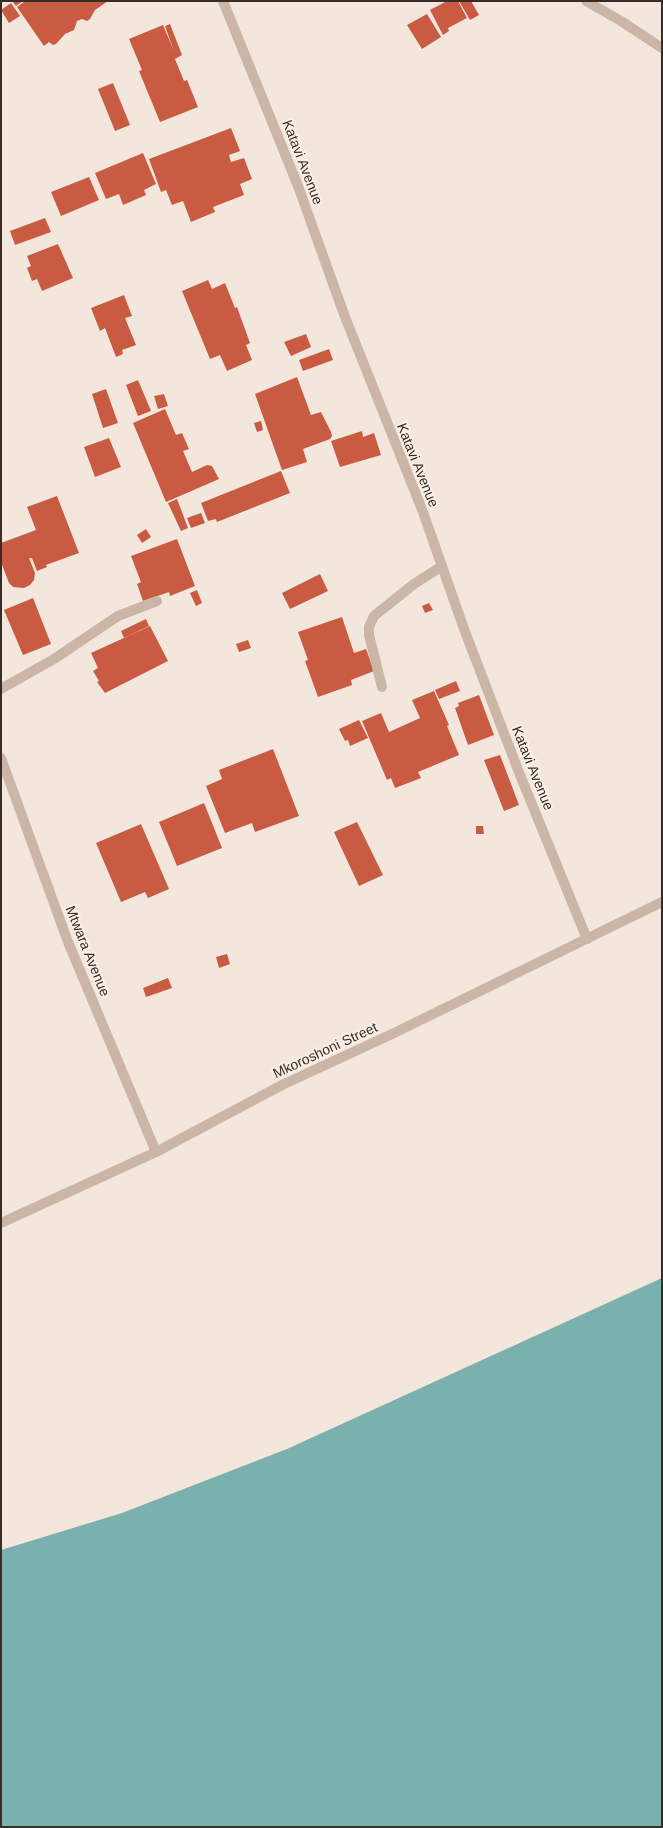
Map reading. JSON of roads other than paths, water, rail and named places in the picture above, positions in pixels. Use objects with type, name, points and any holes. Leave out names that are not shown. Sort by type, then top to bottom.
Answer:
[{"type":"street","name":"Katavi Avenue","points":[[224,1],[298,186],[345,317],[423,512],[464,630],[520,775],[587,939]]},
{"type":"street","points":[[586,1],[662,48]]},
{"type":"street","points":[[382,687],[369,635],[369,627],[374,616],[414,584],[442,566]]},
{"type":"street","points":[[1,689],[54,659],[118,616],[157,601]]},
{"type":"street","name":"Mtwara Avenue","points":[[1,758],[68,942],[156,1152]]},
{"type":"street","name":"Mkoroshoni Street","points":[[1,1223],[156,1152],[282,1085],[390,1035],[662,902]]},
{"type":"water","points":[[662,1278],[662,1827],[1,1827],[1,1550],[122,1513],[287,1449]]}]
